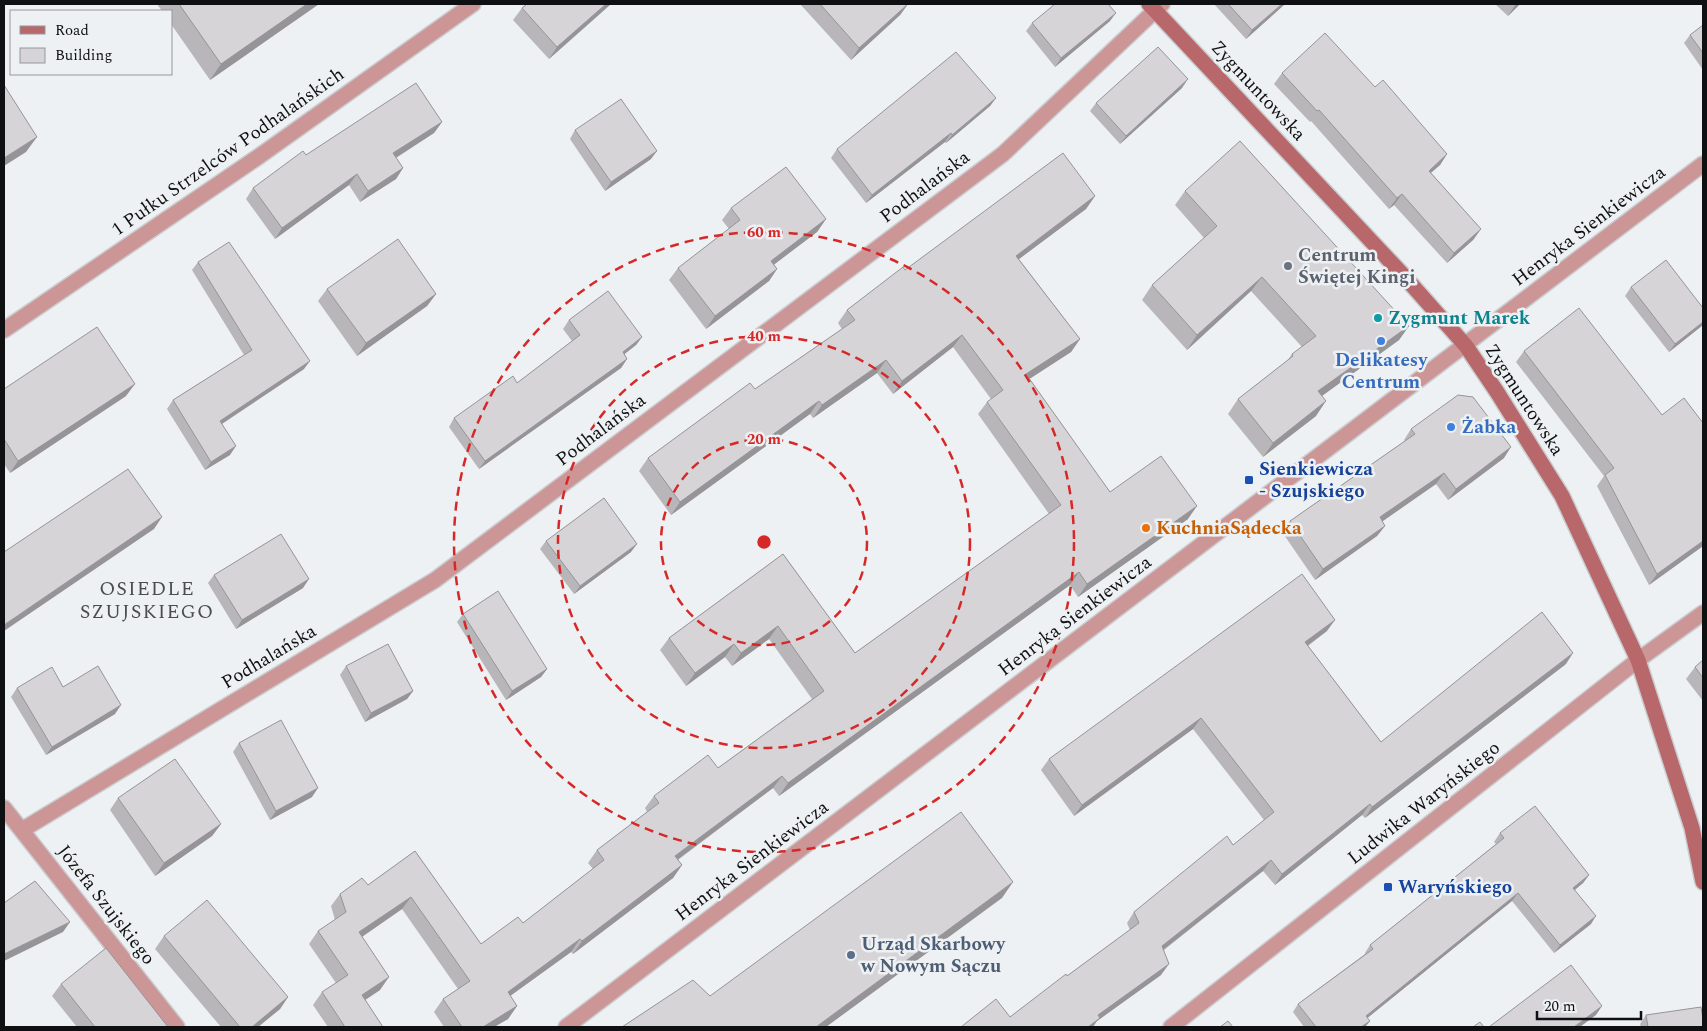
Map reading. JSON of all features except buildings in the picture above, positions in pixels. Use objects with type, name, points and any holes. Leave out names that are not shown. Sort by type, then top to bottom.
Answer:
[{"type":"main road","name":"Zygmuntowska","points":[[1155,6],[1466,346],[1562,496],[1638,660],[1692,828],[1703,882]]},
{"type":"street","name":"1 Pułku Strzelców Podhalańskich","points":[[4,330],[258,157],[474,4]]},
{"type":"street","name":"Podhalańska","points":[[22,830],[435,580],[1003,154],[1155,6]]},
{"type":"street","name":"Henryka Sienkiewicza","points":[[566,1027],[1466,346],[1703,164]]},
{"type":"street","name":"Ludwika Waryńskiego","points":[[1171,1027],[1638,660],[1703,613]]},
{"type":"street","name":"Józefa Szujskiego","points":[[4,808],[177,1027]]},
{"type":"place","name":"Centrum Świętej Kingi","points":[[1288,266]]},
{"type":"place","name":"Zygmunt Marek","points":[[1378,318]]},
{"type":"place","name":"Delikatesy Centrum","points":[[1381,341]]},
{"type":"place","name":"Żabka","points":[[1451,427]]},
{"type":"place","name":"Sienkiewicza - Szujskiego","points":[[1249,480]]},
{"type":"place","name":"KuchniaSądecka","points":[[1146,528]]},
{"type":"place","name":"Waryńskiego","points":[[1388,887]]},
{"type":"place","name":"Urząd Skarbowy w Nowym Sączu","points":[[851,955]]},
{"type":"district","name":"OSIEDLE SZUJSKIEGO","points":[[147,600]]}]
